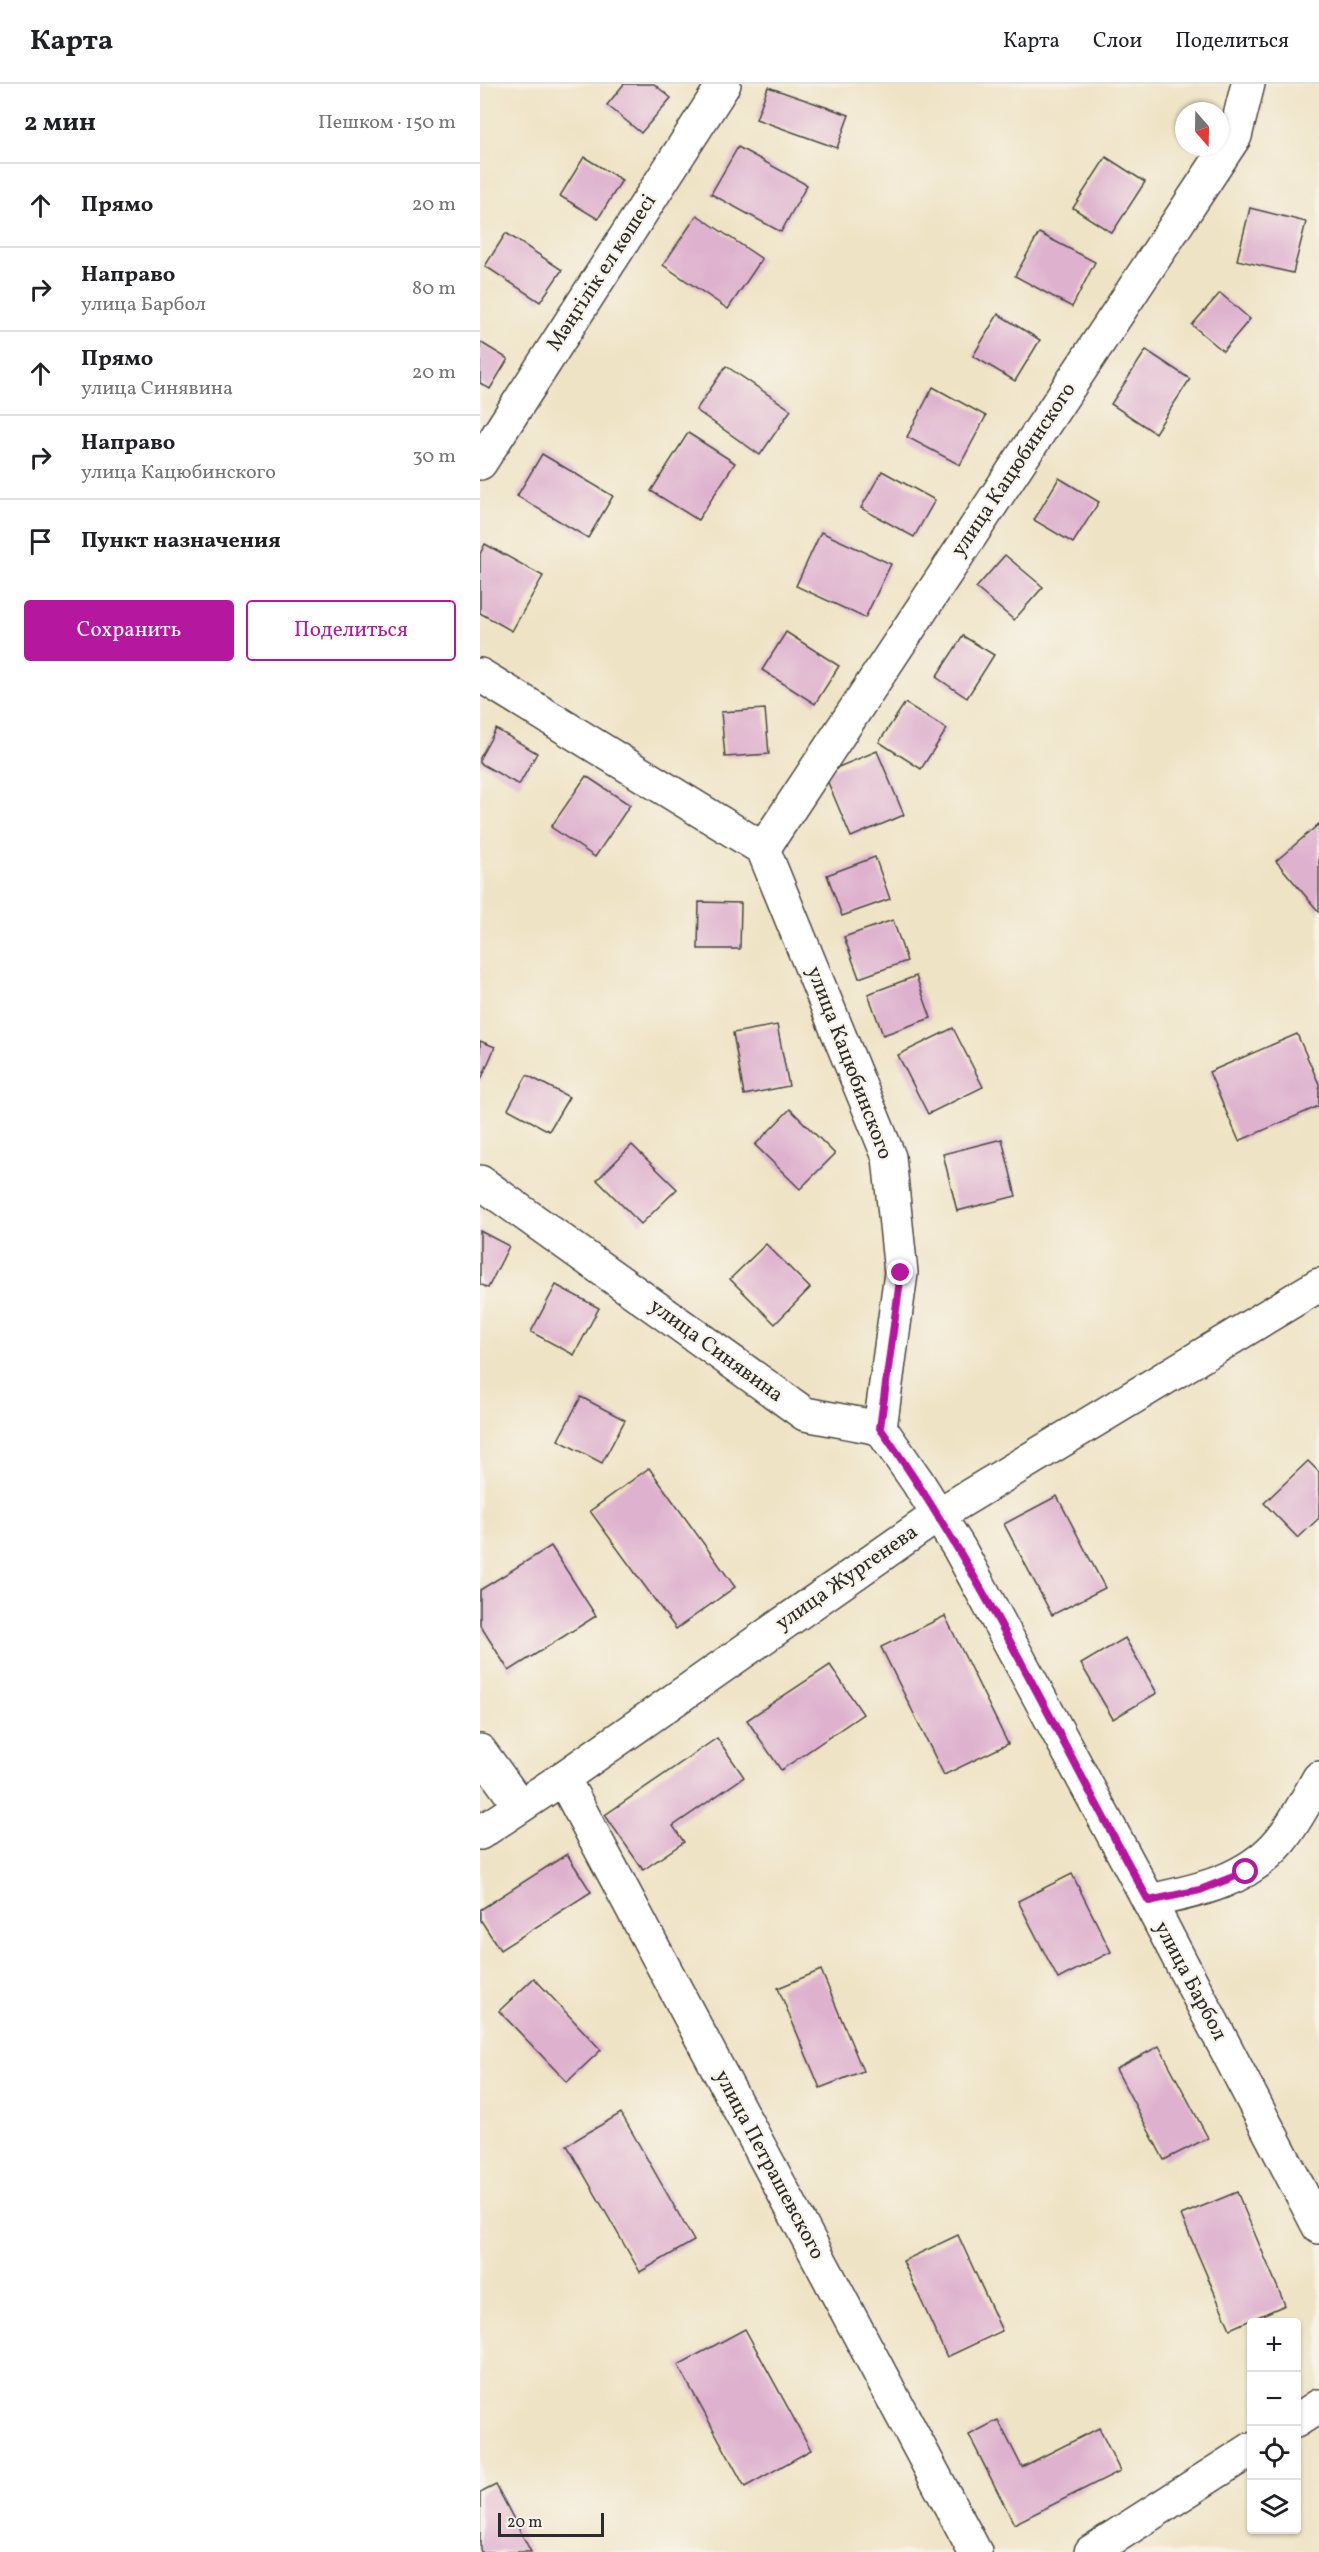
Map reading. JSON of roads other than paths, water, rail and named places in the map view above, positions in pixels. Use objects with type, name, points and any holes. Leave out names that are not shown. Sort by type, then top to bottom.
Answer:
[{"type":"street","name":"Мәңгілік ел көшесі","points":[[480,463],[724,84]]},
{"type":"street","name":"улица Кацюбинского","points":[[880,1428],[901,1273],[889,1157],[763,849],[1236,136],[1248,84]]},
{"type":"street","points":[[480,675],[763,849]]},
{"type":"street","name":"улица Синявина","points":[[480,1182],[805,1414],[880,1428]]},
{"type":"street","name":"улица Жургенева","points":[[480,1833],[563,1778],[938,1515],[1319,1285]]},
{"type":"street","points":[[880,1428],[917,1480],[938,1515]]},
{"type":"street","name":"улица Барбол","points":[[938,1515],[959,1548],[1149,1901],[1319,2227]]},
{"type":"street","points":[[480,1750],[520,1806]]},
{"type":"street","name":"улица Петрашевского","points":[[563,1778],[975,2552]]},
{"type":"street","points":[[1149,1901],[1200,1890],[1246,1872],[1280,1842],[1319,1778]]},
{"type":"street","points":[[1301,2418],[1319,2406]]},
{"type":"street","points":[[1091,2552],[1247,2453]]}]
